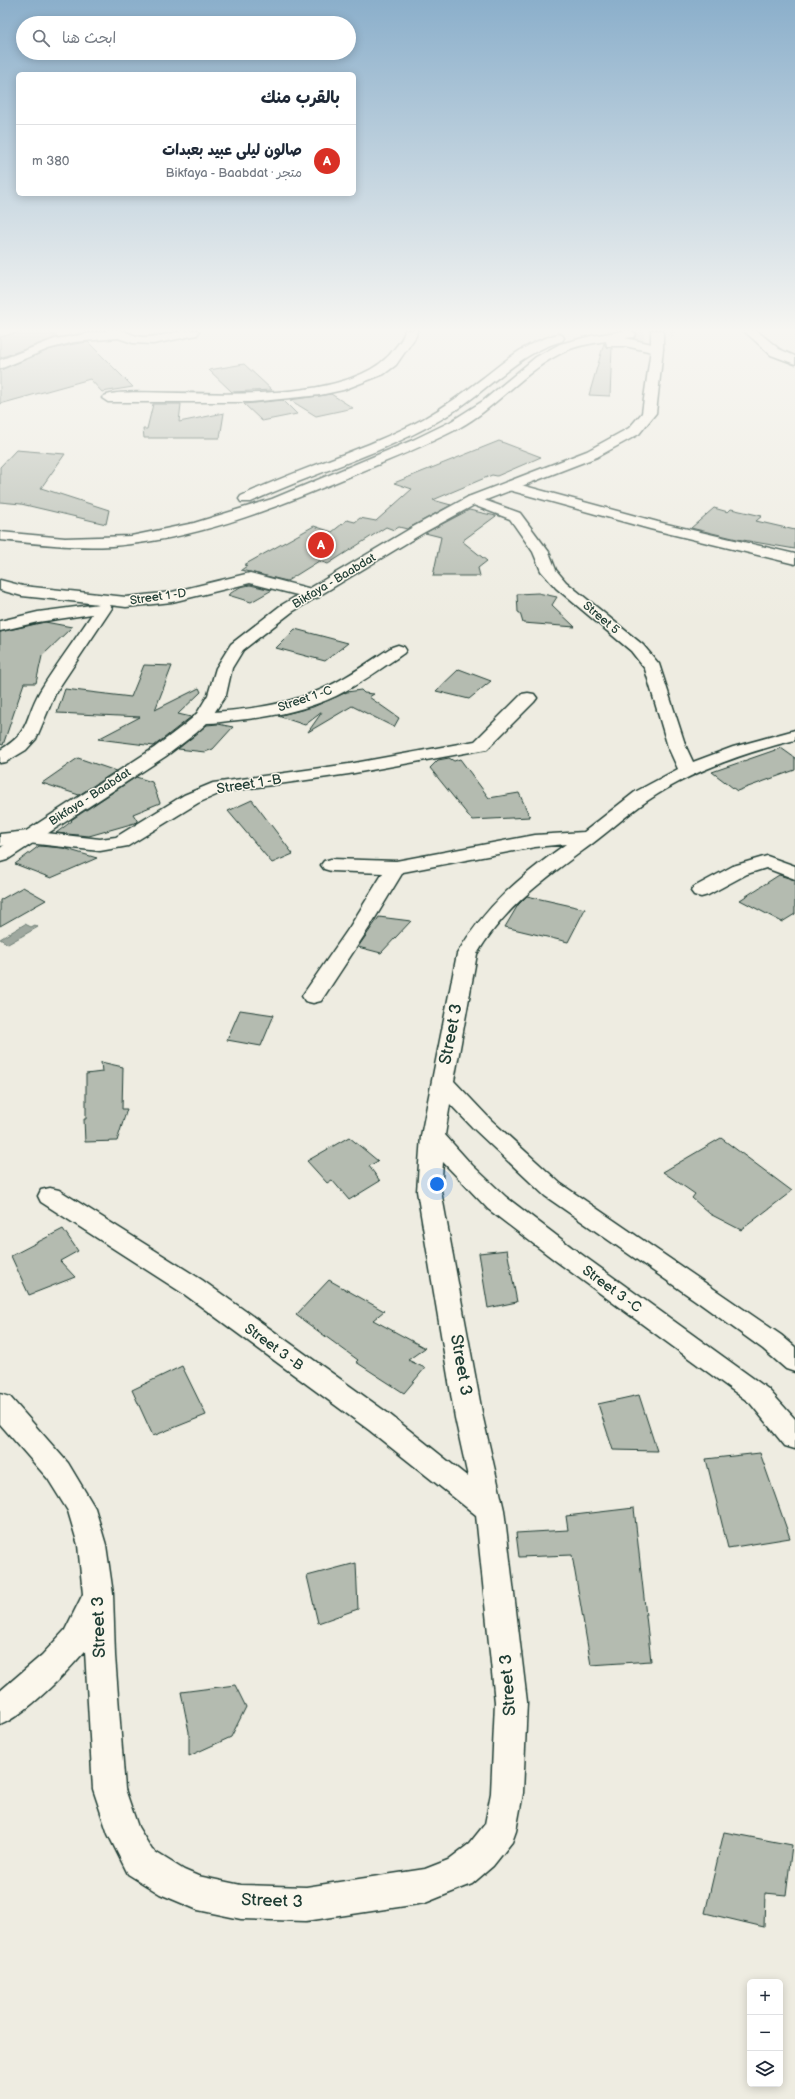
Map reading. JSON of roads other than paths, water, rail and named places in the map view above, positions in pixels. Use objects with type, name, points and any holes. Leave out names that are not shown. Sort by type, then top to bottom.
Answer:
[{"type":"main road","points":[[246,499],[291,478],[379,444],[415,428]]},
{"type":"main road","points":[[0,525],[46,530],[77,531],[128,528],[176,520],[246,499],[358,460],[406,441],[432,428]]},
{"type":"main road","points":[[277,502],[418,443],[447,428]]},
{"type":"main road","points":[[0,536],[65,542],[131,540],[197,527],[277,502],[320,492],[402,462],[470,428]]},
{"type":"main road","name":"Bikfaya - Baabdat","points":[[0,856],[160,752],[202,718],[217,695],[224,668],[237,647],[267,622],[418,530],[472,500],[592,454],[618,441],[638,428]]},
{"type":"main road","points":[[510,486],[655,526],[795,559]]},
{"type":"main road","name":"Street 5","points":[[472,500],[516,516],[541,552],[549,571],[561,585],[637,648],[653,668],[677,747],[688,771]]},
{"type":"main road","name":"Street 1 -D","points":[[0,585],[22,591],[126,602],[172,597],[250,578],[313,594]]},
{"type":"main road","points":[[0,626],[38,617],[104,608],[126,602]]},
{"type":"main road","points":[[0,758],[20,746],[30,735],[48,692],[104,608]]},
{"type":"main road","name":"Street 1 -C","points":[[202,718],[270,711],[320,697],[353,680],[398,650]]},
{"type":"main road","name":"Street 1 -B","points":[[28,837],[87,844],[112,844],[132,836],[191,799],[219,787],[349,769],[481,745],[528,698]]},
{"type":"main road","name":"Street 3","points":[[0,1405],[58,1471],[81,1508],[92,1545],[98,1594],[100,1656],[109,1790],[124,1834],[140,1862],[172,1882],[198,1893],[241,1902],[306,1904],[425,1886],[460,1872],[481,1855],[500,1831],[507,1793],[511,1702],[490,1510],[470,1418],[429,1191],[433,1136],[467,954],[476,936],[504,902],[588,837],[611,817],[650,790],[688,771],[752,747],[795,735]]},
{"type":"main road","points":[[0,739],[20,746]]},
{"type":"main road","points":[[0,840],[28,837]]},
{"type":"main road","points":[[331,864],[396,867],[535,841],[588,837]]},
{"type":"main road","points":[[701,891],[740,870],[767,862],[795,873]]},
{"type":"main road","points":[[313,996],[396,867]]},
{"type":"main road","points":[[442,1082],[482,1124],[552,1190],[784,1343],[795,1362]]},
{"type":"main road","name":"Street 3 -C","points":[[433,1136],[464,1171],[496,1202],[565,1255],[759,1396],[795,1438]]},
{"type":"main road","name":"Street 3 -B","points":[[50,1196],[193,1287],[323,1383],[379,1422],[490,1510]]},
{"type":"main road","points":[[0,1710],[53,1665],[76,1639],[98,1594]]},
{"type":"place","name":"صالون ليلى عبيد بعبدات","points":[[321,545]]}]
